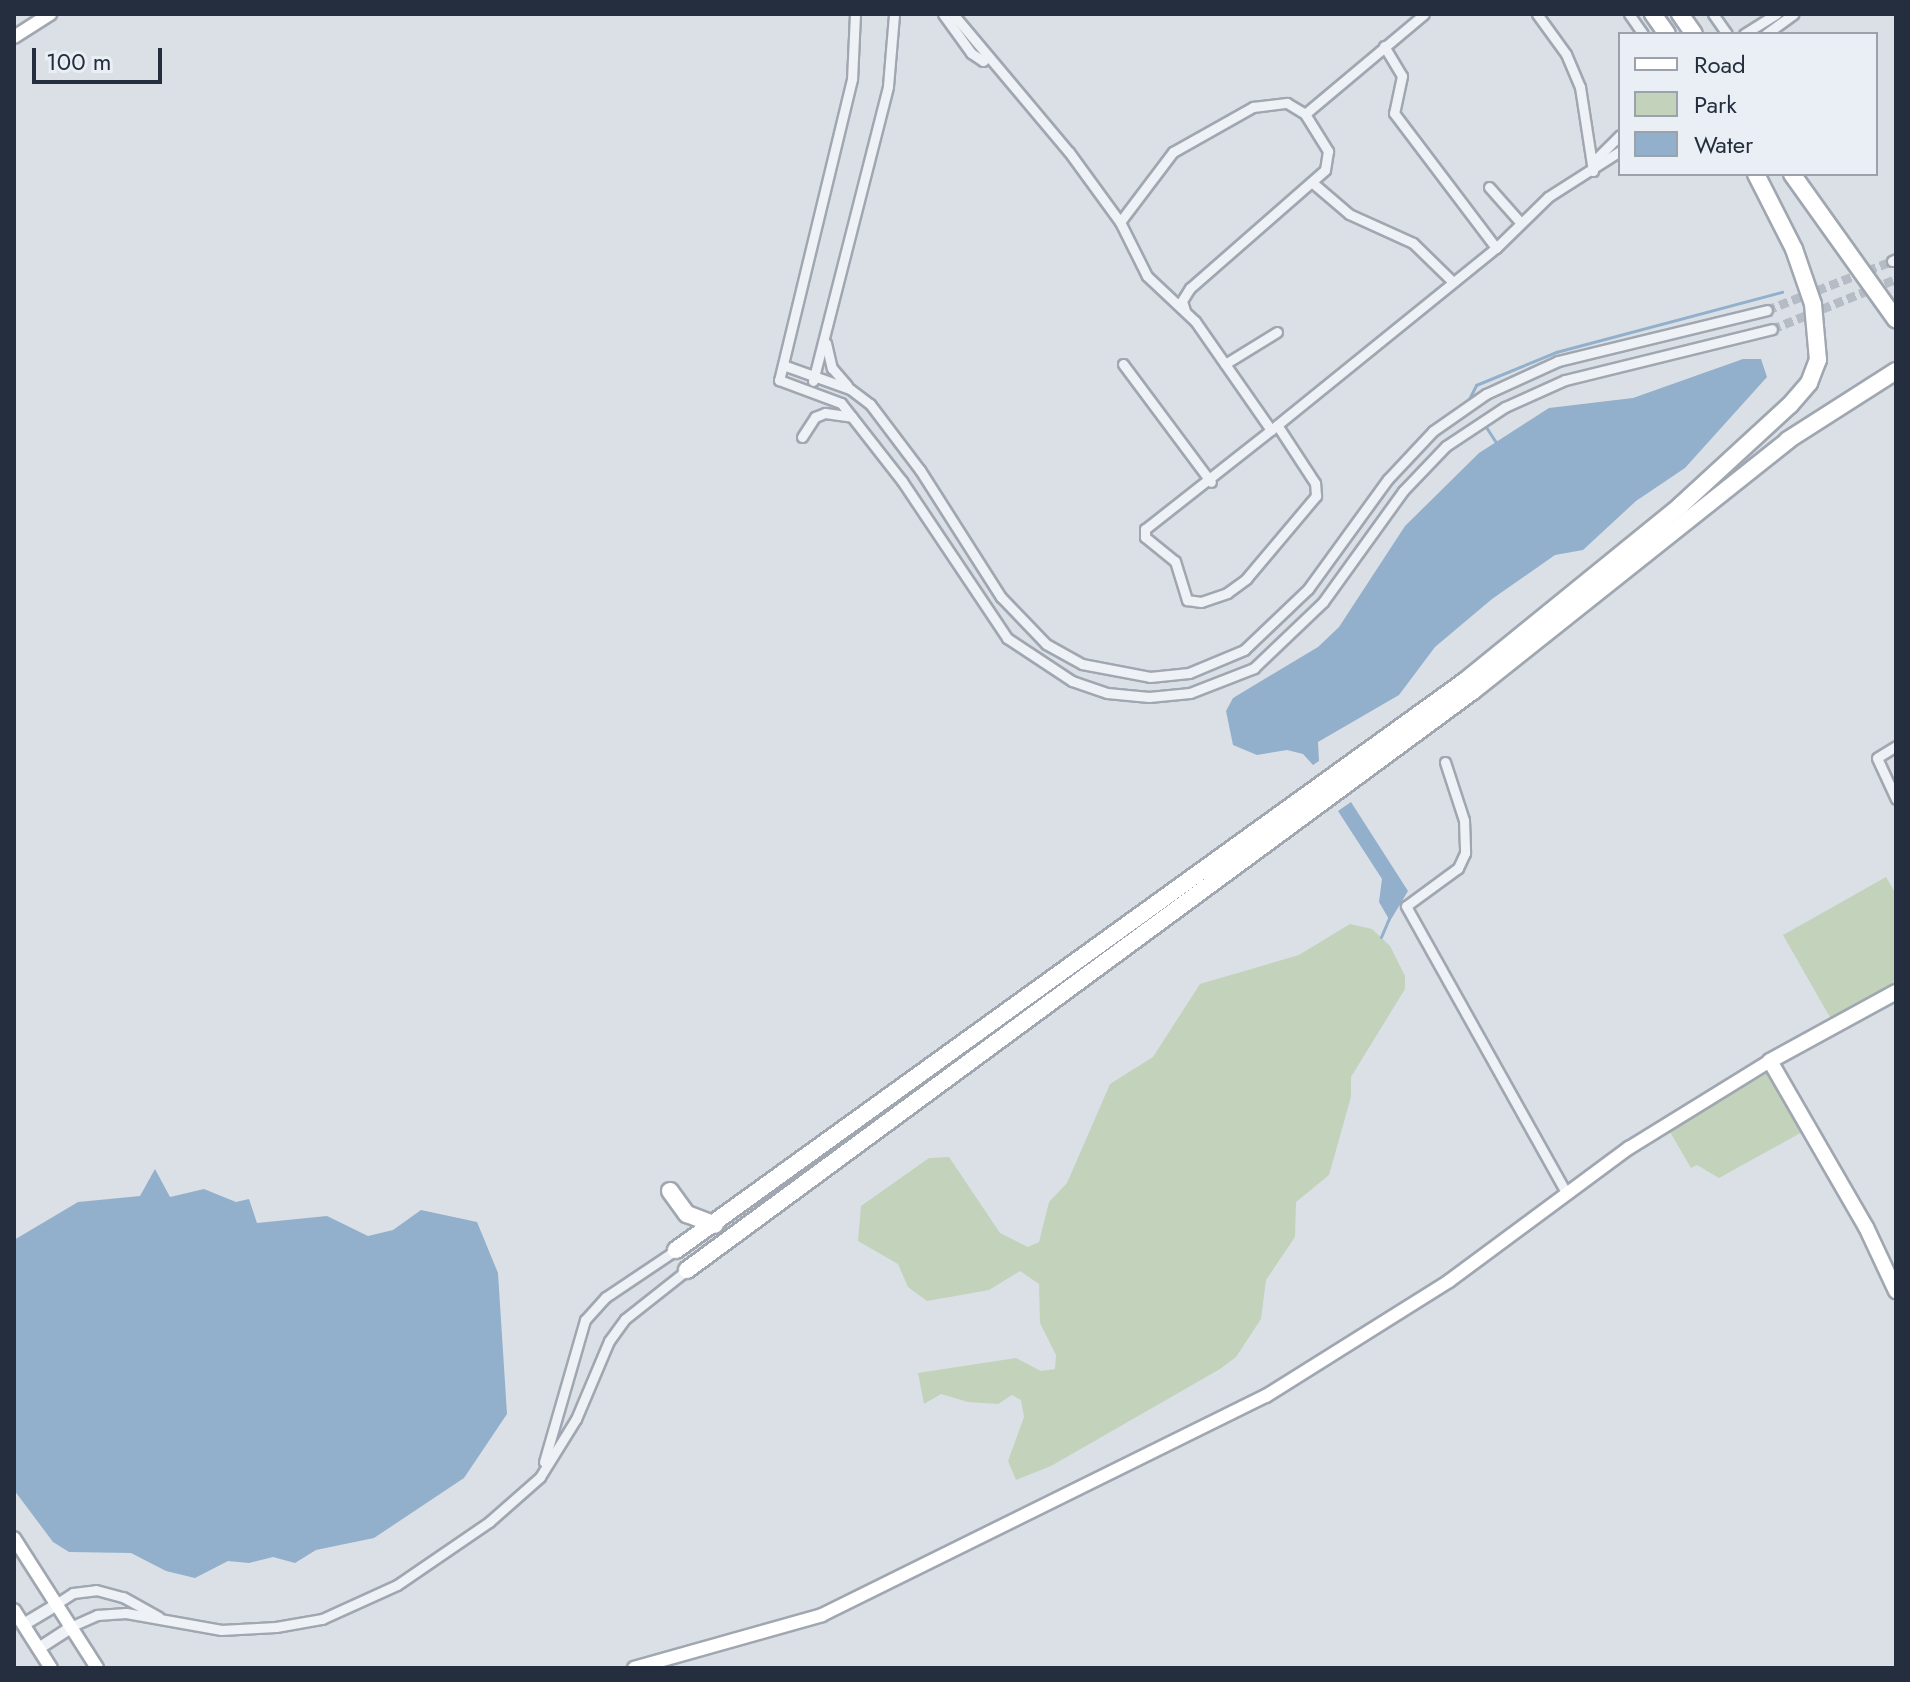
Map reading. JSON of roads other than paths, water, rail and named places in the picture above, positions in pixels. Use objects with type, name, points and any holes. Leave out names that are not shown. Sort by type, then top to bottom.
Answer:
[{"type":"highway","points":[[1653,14],[1666,32]]},
{"type":"highway","points":[[1680,14],[1693,32]]},
{"type":"highway","points":[[676,1250],[715,1225],[1465,681],[1680,506],[1790,405],[1809,383],[1818,360],[1813,304],[1794,249],[1757,176]]},
{"type":"highway","points":[[1793,176],[1896,320]]},
{"type":"highway","points":[[687,1270],[1473,691],[1688,516],[1858,392],[1896,371]]},
{"type":"highway","points":[[670,1191],[687,1214],[715,1225]]},
{"type":"main road","points":[[14,37],[50,14]]},
{"type":"main road","points":[[634,1668],[822,1615],[1266,1396],[1449,1281],[1691,1107],[1896,992]]},
{"type":"main road","points":[[1770,1061],[1866,1227],[1896,1291]]},
{"type":"main road","points":[[14,1538],[97,1668]]},
{"type":"main road","points":[[14,1610],[51,1668]]},
{"type":"street","points":[[855,14],[852,79],[779,380],[841,403],[855,418],[992,619],[1034,660],[1072,681],[1107,693],[1149,697],[1190,693],[1254,668],[1294,631],[1435,457],[1505,407],[1565,380],[1772,329]]},
{"type":"street","points":[[811,390],[888,86],[894,14]]},
{"type":"street","points":[[893,44],[901,14]]},
{"type":"street","points":[[943,14],[971,53],[983,61],[988,56]]},
{"type":"street","points":[[953,14],[1120,222],[1147,276],[1186,313],[1274,428],[1315,483],[1316,496],[1246,579],[1227,593],[1195,603],[1182,594],[1175,561],[1143,532],[1211,482],[1274,428],[1496,248],[1548,197],[1618,152]]},
{"type":"street","points":[[1305,114],[1384,46],[1410,18],[1424,14]]},
{"type":"street","points":[[1537,14],[1566,54],[1580,87],[1593,166]]},
{"type":"street","points":[[1629,14],[1642,32]]},
{"type":"street","points":[[1713,14],[1726,32]]},
{"type":"street","points":[[1747,32],[1776,14]]},
{"type":"street","points":[[1769,32],[1794,14]]},
{"type":"street","points":[[1384,46],[1402,76],[1394,113],[1496,248]]},
{"type":"street","points":[[1120,222],[1173,152],[1253,107],[1287,103],[1305,114],[1328,151],[1325,170],[1314,184],[1190,288],[1182,301],[1186,313]]},
{"type":"street","points":[[1593,166],[1618,137]]},
{"type":"street","points":[[1314,184],[1349,214],[1413,243],[1453,282]]},
{"type":"street","points":[[1489,187],[1521,223]]},
{"type":"street","points":[[825,332],[832,368],[894,433],[1023,624],[1082,664],[1150,677],[1189,673],[1244,650],[1308,589],[1388,479],[1433,431],[1486,394],[1558,361],[1767,310]]},
{"type":"street","points":[[1225,364],[1277,332]]},
{"type":"street","points":[[1123,364],[1211,482]]},
{"type":"street","points":[[783,365],[850,389]]},
{"type":"street","points":[[802,437],[815,417],[825,413],[855,418]]},
{"type":"street","points":[[1281,616],[1294,631]]},
{"type":"street","points":[[1896,746],[1877,758],[1896,799]]},
{"type":"street","points":[[1445,762],[1464,820],[1465,853],[1458,868],[1406,906],[1567,1194]]},
{"type":"street","points":[[516,1501],[552,1448],[585,1320],[606,1297],[676,1250]]},
{"type":"street","points":[[38,1648],[70,1627],[97,1615],[126,1613],[221,1630],[322,1619],[397,1585],[516,1501],[560,1449],[591,1375],[625,1319],[687,1270]]},
{"type":"street","points":[[23,1624],[73,1593],[96,1590],[123,1597],[167,1621]]},
{"type":"water","points":[[1743,359],[1761,359],[1767,377],[1685,468],[1636,501],[1583,550],[1555,555],[1492,599],[1435,647],[1399,695],[1318,742],[1319,761],[1313,765],[1303,754],[1287,750],[1257,755],[1233,745],[1226,711],[1233,698],[1318,647],[1339,627],[1405,526],[1479,453],[1549,408],[1633,398]]},
{"type":"water","points":[[1351,802],[1408,891],[1390,921],[1379,902],[1382,879],[1338,811]]},
{"type":"water","points":[[155,1169],[170,1197],[204,1189],[236,1202],[249,1199],[257,1223],[327,1216],[368,1236],[393,1230],[421,1210],[477,1222],[498,1273],[507,1414],[464,1478],[374,1538],[316,1550],[295,1563],[273,1557],[249,1563],[228,1561],[195,1578],[166,1571],[131,1553],[69,1552],[53,1542],[14,1490],[14,1240],[78,1202],[140,1196]]},
{"type":"waterway","points":[[1469,399],[1476,385],[1556,352],[1782,292]]},
{"type":"waterway","points":[[1486,427],[1495,441]]},
{"type":"waterway","points":[[1381,937],[1389,918]]},
{"type":"tunnel","points":[[1767,310],[1892,261]]},
{"type":"tunnel","points":[[1772,329],[1896,279]]}]
